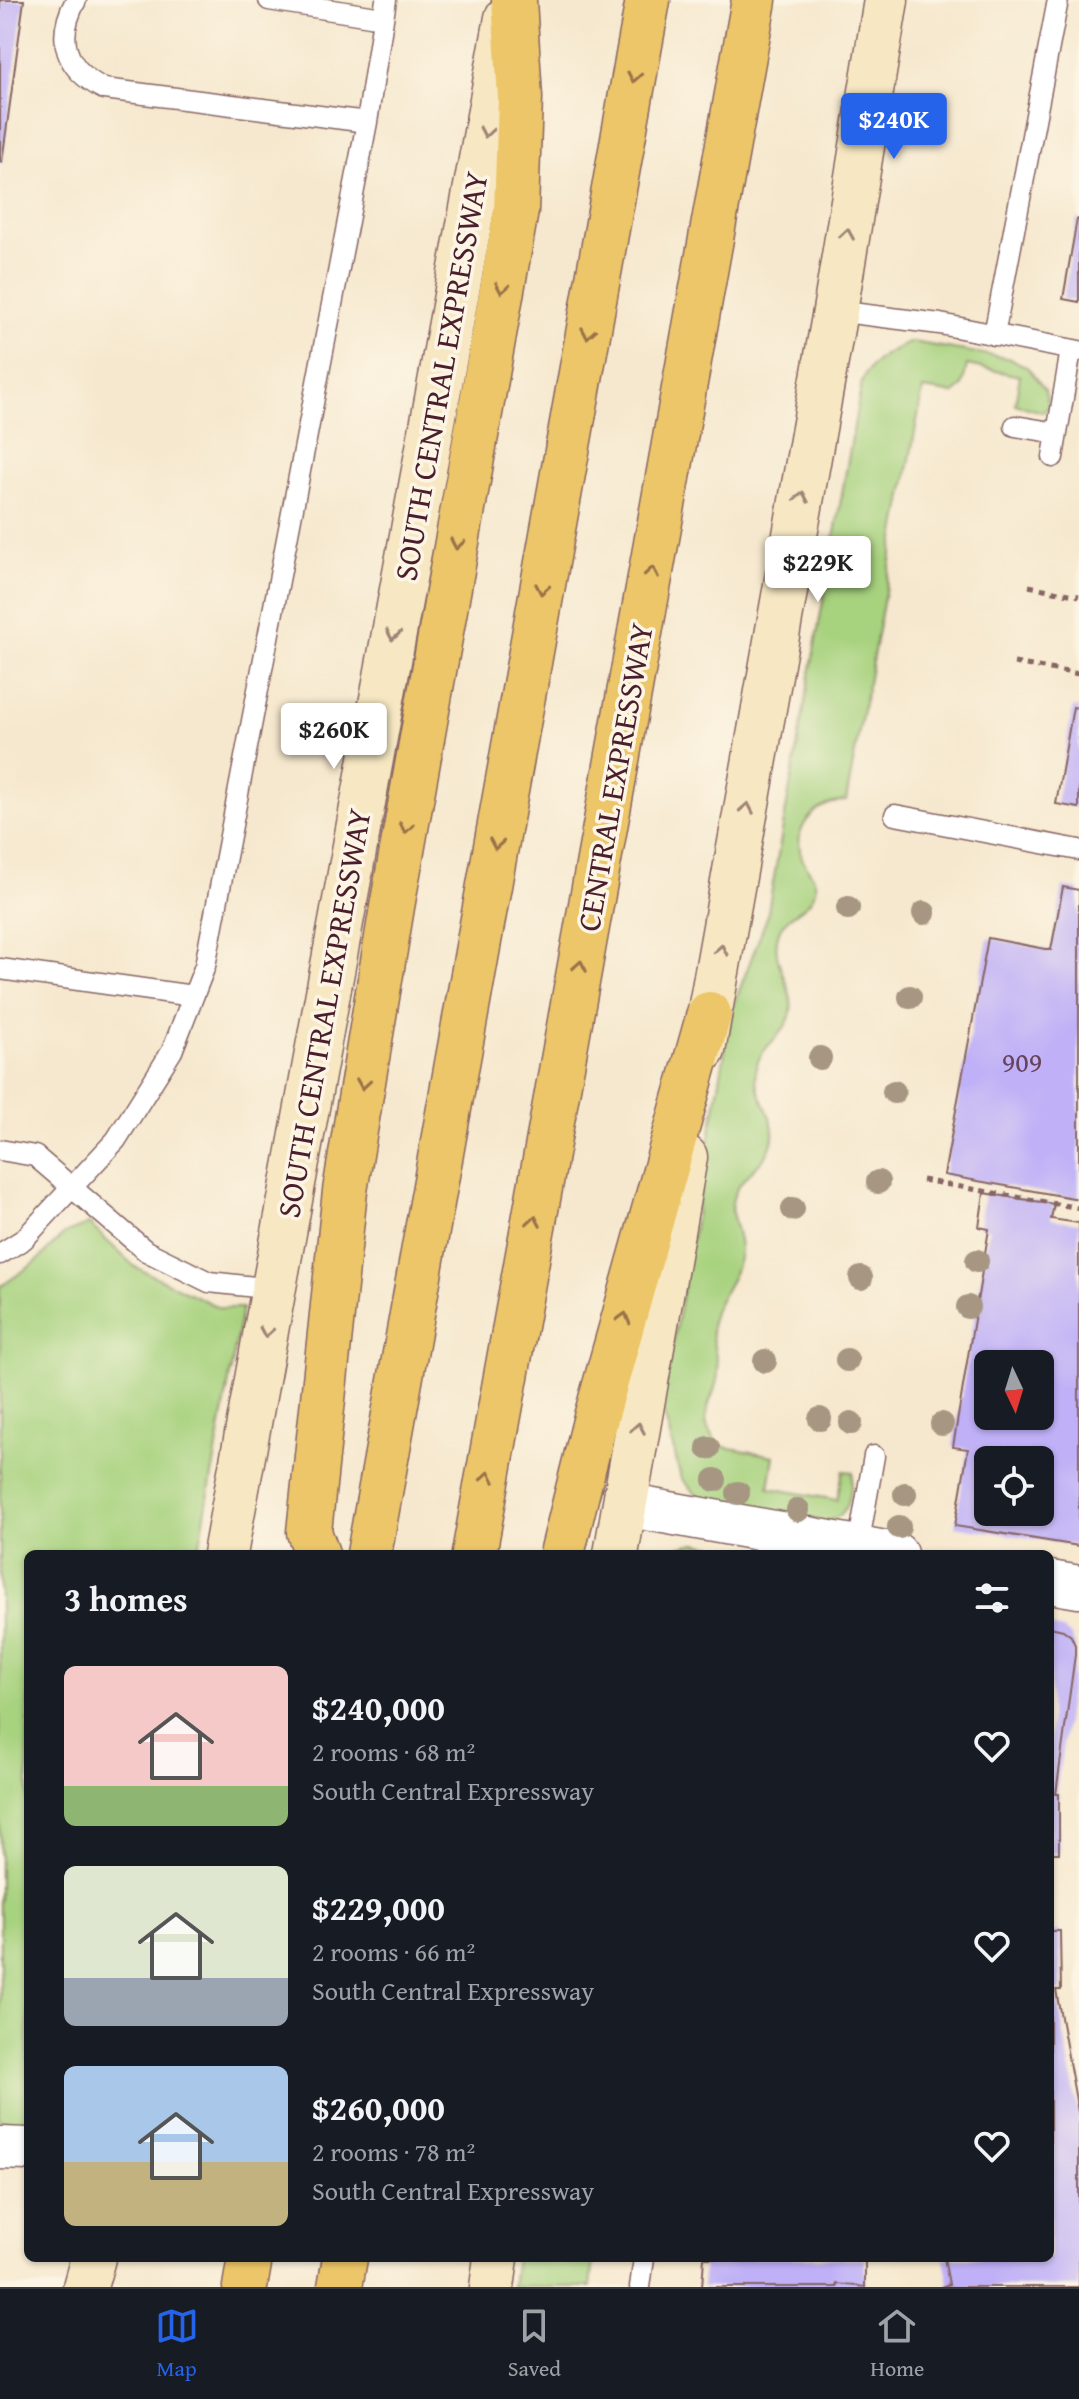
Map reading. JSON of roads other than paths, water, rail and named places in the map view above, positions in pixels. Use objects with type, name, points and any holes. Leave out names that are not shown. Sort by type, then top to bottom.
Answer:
[{"type":"highway","points":[[316,1550],[309,1532],[345,1191],[392,907],[516,211],[520,98],[512,0]]},
{"type":"highway","points":[[370,1550],[648,0]]},
{"type":"highway","name":"CENTRAL EXPRESSWAY","points":[[475,1550],[754,0]]},
{"type":"highway","points":[[563,1550],[595,1421],[709,1014]]},
{"type":"highway","points":[[245,2287],[249,2262]]},
{"type":"main road","name":"SOUTH CENTRAL EXPRESSWAY","points":[[226,1550],[512,0]]},
{"type":"main road","points":[[617,1550],[835,311],[886,0]]},
{"type":"main road","points":[[85,2287],[92,2262]]},
{"type":"main road","points":[[492,2287],[495,2262]]},
{"type":"street","points":[[625,1505],[872,1550]]},
{"type":"street","points":[[1054,1583],[1079,1587]]},
{"type":"street","points":[[0,2148],[24,2149]]},
{"type":"lane","points":[[76,0],[67,16],[67,52],[82,74],[104,89],[367,122]]},
{"type":"lane","points":[[0,1254],[24,1239],[116,1140],[172,1051],[205,966],[367,122],[384,9],[269,0]]},
{"type":"lane","points":[[994,335],[1058,0]]},
{"type":"lane","points":[[835,311],[940,324],[1075,350],[1053,457]]},
{"type":"lane","points":[[1015,426],[1057,433]]},
{"type":"lane","points":[[895,815],[1079,850]]},
{"type":"lane","points":[[0,969],[193,996]]},
{"type":"lane","points":[[0,1150],[35,1156],[146,1251],[209,1282],[274,1289]]},
{"type":"lane","points":[[874,1456],[877,1550]]},
{"type":"lane","points":[[640,2287],[643,2262]]}]
